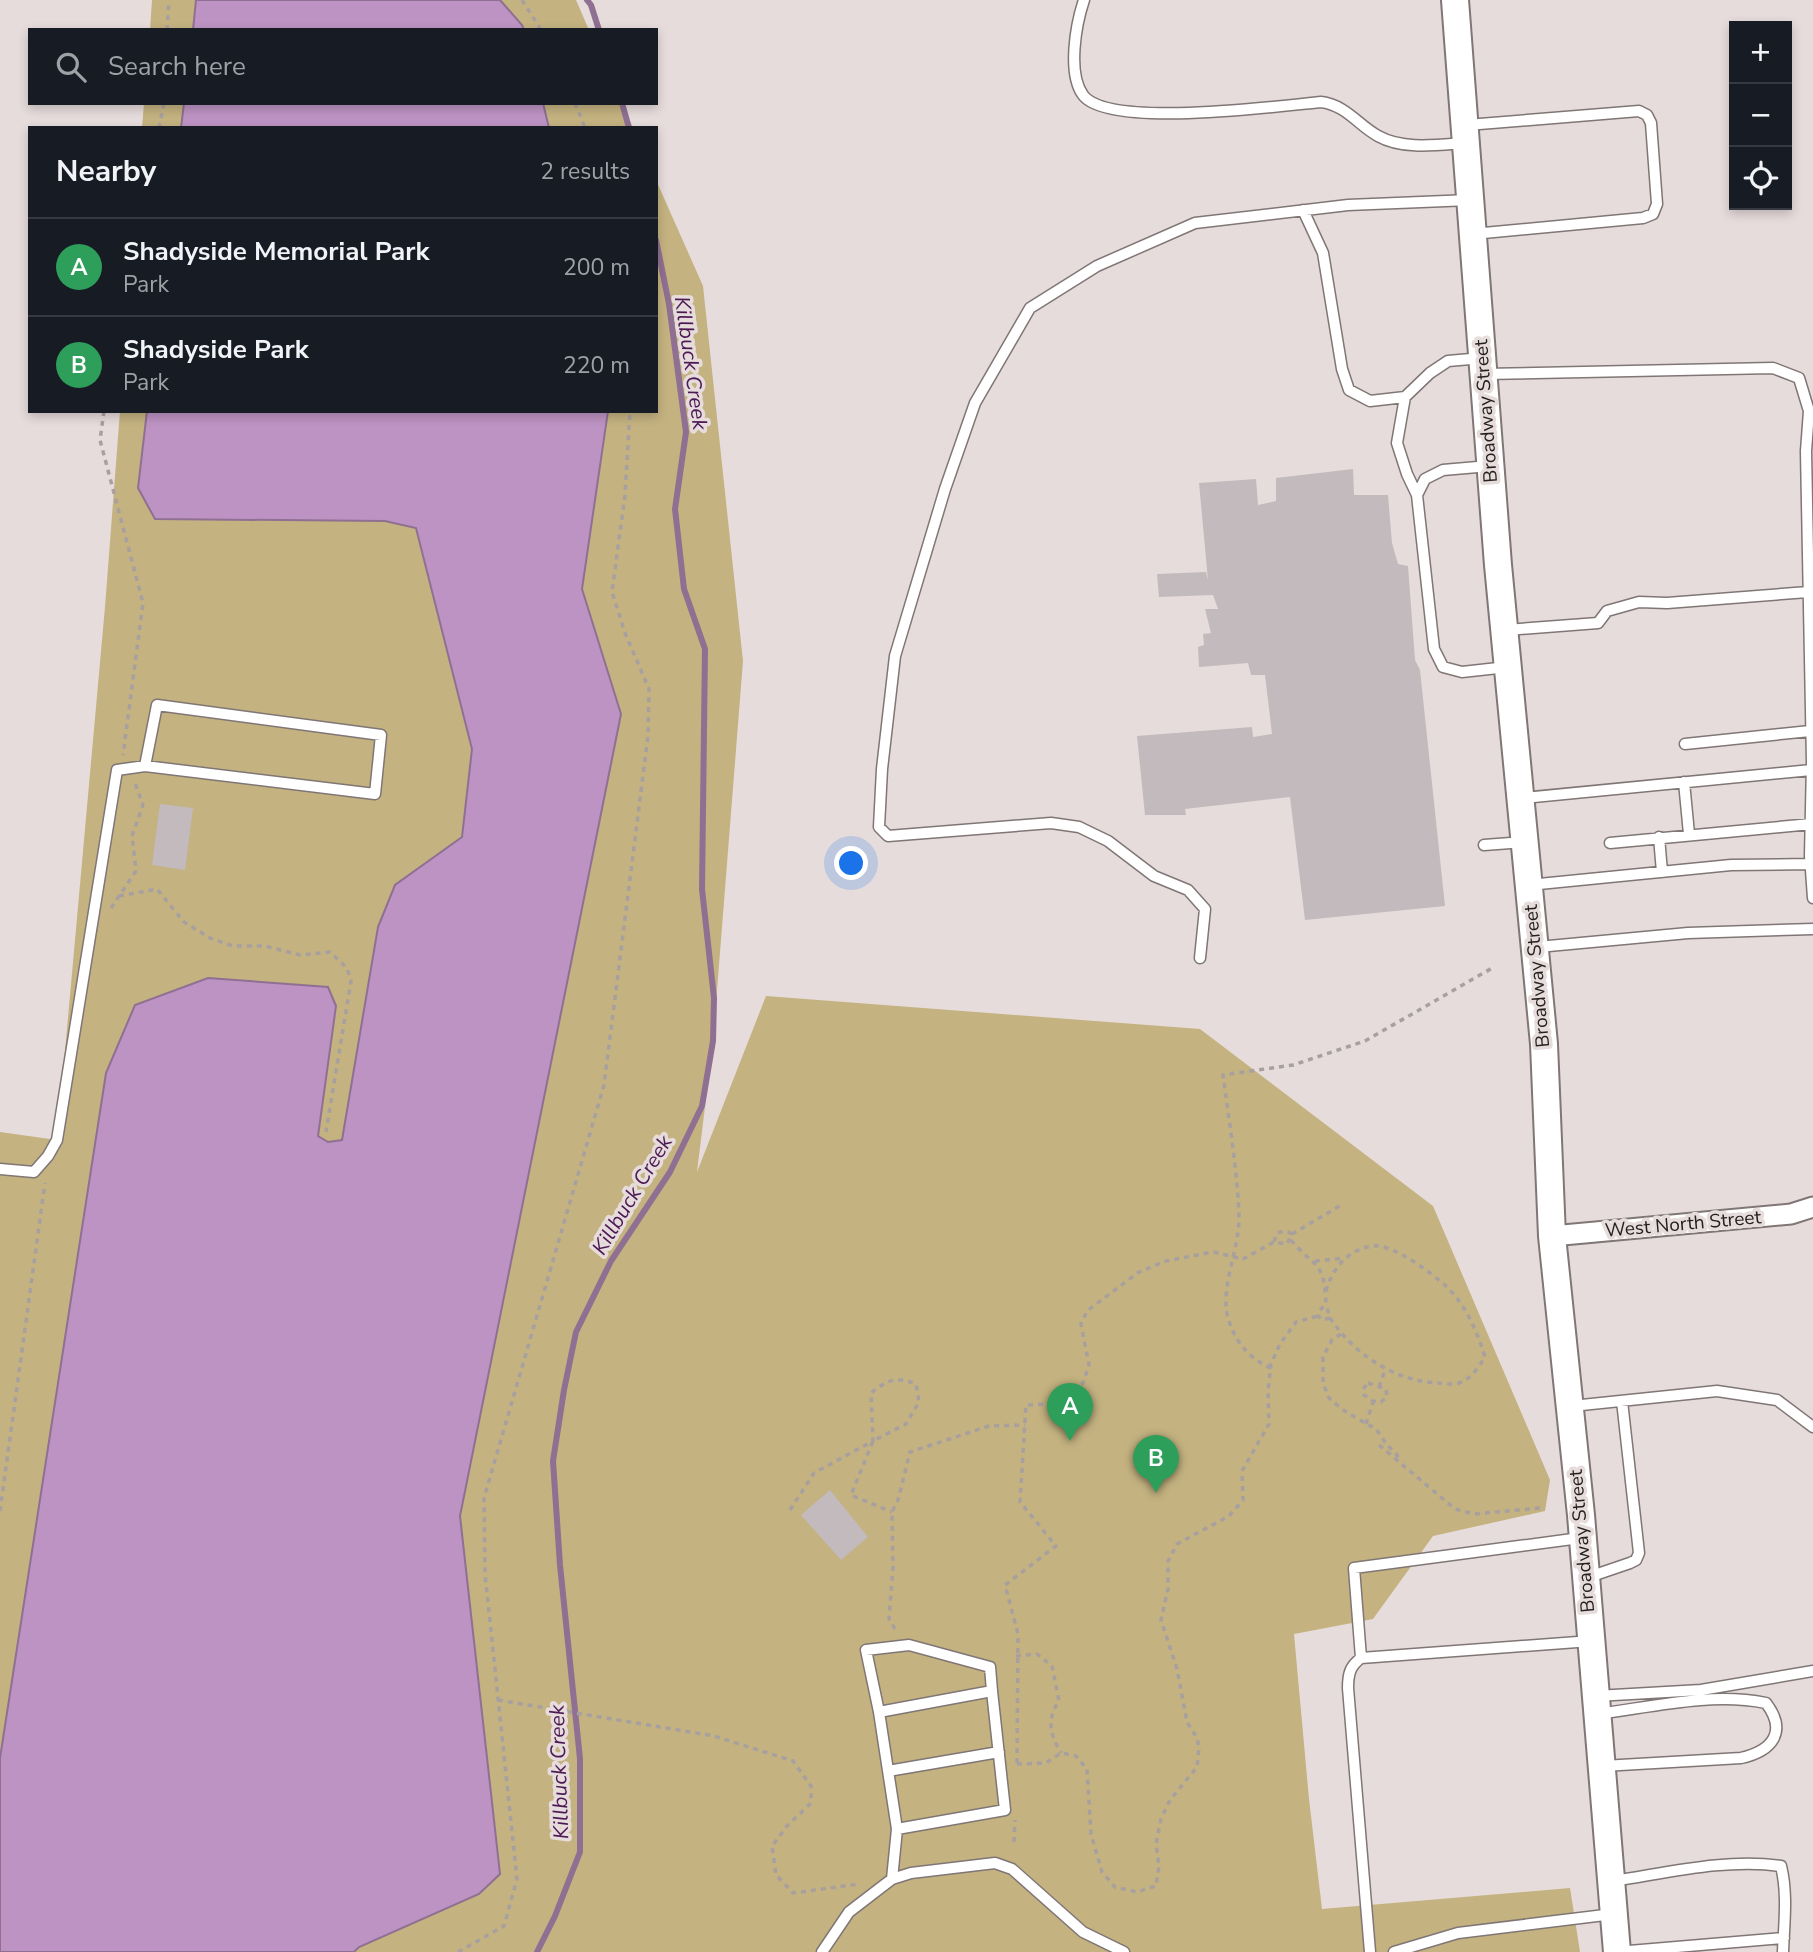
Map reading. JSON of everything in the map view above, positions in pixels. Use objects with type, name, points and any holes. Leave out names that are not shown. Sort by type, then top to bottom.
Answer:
[{"type":"main road","name":"Broadway Street","points":[[1455,0],[1490,466],[1544,1044],[1552,1236],[1583,1538],[1617,1952]]},
{"type":"street","name":"West North Street","points":[[1552,1236],[1791,1214],[1813,1207]]},
{"type":"lane","points":[[1084,0],[1074,53],[1076,81],[1084,97],[1101,106],[1123,111],[1184,114],[1321,102],[1338,107],[1378,136],[1421,146],[1465,134],[1639,111],[1647,115],[1651,123],[1657,204],[1653,214],[1643,218],[1473,234]]},
{"type":"lane","points":[[1200,958],[1205,909],[1188,890],[1154,876],[1108,841],[1079,827],[1051,823],[888,836],[879,828],[882,769],[895,656],[945,489],[975,402],[1030,308],[1097,266],[1195,223],[1348,205],[1470,200]]},
{"type":"lane","points":[[1303,210],[1323,253],[1342,369],[1349,390],[1370,401],[1405,397]]},
{"type":"lane","points":[[1508,667],[1462,673],[1443,667],[1434,649],[1417,495],[1397,443],[1405,397],[1448,360],[1483,366],[1773,368],[1799,379],[1809,411],[1808,592],[1813,898]]},
{"type":"lane","points":[[1417,495],[1425,479],[1443,470],[1490,466]]},
{"type":"lane","points":[[1504,630],[1598,623],[1607,611],[1639,601],[1667,603],[1808,592]]},
{"type":"lane","points":[[0,1169],[34,1172],[57,1140],[117,770],[145,766],[375,794],[382,735],[156,705],[145,766]]},
{"type":"lane","points":[[1685,744],[1810,731]]},
{"type":"lane","points":[[1520,798],[1811,770]]},
{"type":"lane","points":[[1684,782],[1689,834]]},
{"type":"lane","points":[[1609,843],[1811,824]]},
{"type":"lane","points":[[1659,837],[1662,872]]},
{"type":"lane","points":[[1484,845],[1524,842]]},
{"type":"lane","points":[[1528,885],[1731,865],[1811,864]]},
{"type":"lane","points":[[1535,947],[1688,933],[1813,929]]},
{"type":"lane","points":[[1570,1406],[1717,1391],[1777,1400],[1813,1427]]},
{"type":"lane","points":[[1586,1578],[1630,1563],[1636,1560],[1639,1553],[1622,1401]]},
{"type":"lane","points":[[1361,1658],[1354,1568],[1583,1538]]},
{"type":"lane","points":[[1370,1952],[1348,1688],[1348,1675],[1353,1664],[1361,1658],[1591,1641]]},
{"type":"lane","points":[[892,1879],[897,1829],[879,1712],[866,1650],[909,1645],[990,1667],[1005,1810],[897,1829]]},
{"type":"lane","points":[[1596,1705],[1813,1671]]},
{"type":"lane","points":[[879,1712],[992,1691]]},
{"type":"lane","points":[[1596,1705],[1747,1699],[1766,1703],[1774,1714],[1776,1731],[1772,1744],[1758,1754],[1741,1758],[1601,1766]]},
{"type":"lane","points":[[888,1772],[999,1752]]},
{"type":"lane","points":[[822,1952],[849,1912],[892,1879],[995,1863],[1012,1869],[1083,1932],[1125,1952]]},
{"type":"lane","points":[[1611,1882],[1708,1866],[1781,1866],[1786,1916],[1783,1952]]},
{"type":"lane","points":[[1394,1952],[1458,1933],[1614,1914]]},
{"type":"lane","points":[[1617,1952],[1784,1938]]},
{"type":"path","points":[[167,28],[169,0]]},
{"type":"path","points":[[522,0],[540,28]]},
{"type":"path","points":[[159,126],[164,105]]},
{"type":"path","points":[[576,105],[584,126]]},
{"type":"path","points":[[93,915],[111,909],[136,871],[132,836],[143,805],[137,786],[124,769],[123,749],[143,603],[100,440],[104,413]]},
{"type":"path","points":[[458,1952],[504,1926],[517,1879],[485,1573],[484,1498],[604,1085],[648,736],[649,689],[625,633],[612,592],[625,495],[630,413]]},
{"type":"path","points":[[120,897],[157,890],[184,922],[210,938],[233,946],[265,946],[300,955],[330,952],[347,968],[351,981],[326,1132]]},
{"type":"path","points":[[1271,1368],[1256,1361],[1247,1352],[1228,1321],[1225,1304],[1239,1217],[1223,1074],[1293,1065],[1365,1041],[1494,967]]},
{"type":"path","points":[[0,1511],[48,1156]]},
{"type":"path","points":[[1274,1242],[1277,1233],[1282,1231],[1292,1234],[1343,1204]]},
{"type":"path","points":[[1292,1234],[1287,1244],[1274,1242],[1243,1259],[1213,1252],[1166,1261],[1139,1272],[1087,1311],[1081,1324],[1089,1365],[1083,1382],[1074,1391],[1062,1395],[1053,1405],[1026,1405],[1020,1502],[1056,1546],[1005,1585],[1018,1634],[1017,1764],[1046,1763],[1061,1753],[1076,1756],[1087,1769],[1091,1834],[1102,1872],[1115,1886],[1137,1892],[1156,1886],[1156,1844],[1161,1819],[1170,1800],[1197,1767],[1197,1738],[1187,1722],[1177,1670],[1161,1620],[1168,1589],[1168,1561],[1177,1544],[1229,1516],[1243,1500],[1242,1471],[1269,1424],[1268,1391],[1271,1368],[1280,1344],[1296,1322],[1318,1316]]},
{"type":"path","points":[[1291,1240],[1314,1261],[1325,1276],[1326,1304],[1330,1318],[1341,1334],[1385,1370],[1426,1382],[1457,1384],[1474,1374],[1485,1357],[1476,1328],[1447,1287],[1398,1252],[1374,1245],[1344,1258],[1314,1261]]},
{"type":"path","points":[[1326,1291],[1329,1278],[1344,1258]]},
{"type":"path","points":[[1318,1316],[1326,1304]]},
{"type":"path","points":[[1318,1316],[1323,1320],[1330,1318]]},
{"type":"path","points":[[1341,1334],[1332,1340],[1323,1357],[1323,1383],[1329,1398],[1343,1410],[1376,1429],[1396,1453],[1400,1464]]},
{"type":"path","points":[[1379,1387],[1385,1370]]},
{"type":"path","points":[[790,1510],[814,1473],[873,1441],[906,1424],[919,1402],[916,1384],[905,1380],[886,1381],[871,1393],[873,1441],[852,1495],[892,1511]]},
{"type":"path","points":[[1368,1383],[1379,1387],[1386,1389],[1387,1397],[1381,1402],[1373,1402],[1364,1395],[1363,1389],[1368,1383]]},
{"type":"path","points":[[1366,1424],[1373,1402]]},
{"type":"path","points":[[895,1629],[889,1619],[894,1567],[892,1511],[898,1500],[910,1452],[989,1426],[1025,1425]]},
{"type":"path","points":[[1379,1446],[1455,1508],[1474,1514],[1540,1508]]},
{"type":"path","points":[[1016,1656],[1037,1654],[1052,1666],[1059,1701],[1052,1711],[1049,1725],[1053,1740],[1061,1753]]},
{"type":"path","points":[[498,1700],[714,1736],[793,1761],[811,1786],[811,1803],[772,1846],[776,1875],[793,1893],[892,1879]]},
{"type":"path","points":[[1014,1842],[1015,1816]]},
{"type":"shaded area","points":[[152,0],[576,0],[588,28],[150,28]]},
{"type":"shaded area","points":[[196,0],[500,0],[523,28],[193,28]]},
{"type":"shaded area","points":[[144,105],[623,105],[632,126],[142,126]]},
{"type":"shaded area","points":[[184,105],[543,105],[549,126],[181,126]]},
{"type":"shaded area","points":[[658,185],[703,286],[743,661],[713,1041],[697,1172],[766,996],[1200,1029],[1433,1206],[1550,1480],[1545,1511],[1433,1536],[1373,1619],[1294,1634],[1322,1909],[1570,1888],[1580,1952],[0,1952],[0,1132],[57,1140],[120,413],[658,413]]},
{"type":"shaded area","points":[[147,413],[608,413],[582,589],[621,714],[460,1516],[500,1874],[479,1894],[359,1947],[354,1952],[0,1952],[0,1758],[106,1073],[135,1005],[208,978],[328,987],[336,1006],[318,1136],[328,1142],[342,1140],[378,927],[395,885],[462,837],[472,749],[416,528],[385,521],[155,519],[138,488]]},
{"type":"building","points":[[1353,469],[1354,495],[1388,495],[1392,543],[1398,564],[1408,566],[1415,660],[1420,670],[1445,906],[1305,920],[1290,797],[1185,809],[1186,815],[1145,815],[1137,736],[1252,727],[1253,737],[1272,734],[1265,675],[1251,675],[1248,663],[1199,667],[1198,647],[1204,645],[1203,634],[1211,633],[1205,609],[1218,609],[1213,595],[1159,597],[1157,574],[1206,572],[1208,580],[1199,483],[1256,479],[1258,505],[1276,501],[1276,478]]},
{"type":"building","points":[[160,804],[193,808],[185,870],[152,865]]},
{"type":"building","points":[[830,1490],[868,1537],[841,1560],[801,1515]]},
{"type":"waterway","name":"Killbuck Creek","points":[[587,0],[598,28]]},
{"type":"waterway","name":"Killbuck Creek","points":[[623,105],[628,126]]},
{"type":"waterway","name":"Killbuck Creek","points":[[537,1952],[555,1916],[580,1852],[580,1759],[560,1565],[553,1461],[564,1390],[576,1332],[611,1261],[670,1172],[702,1106],[713,1041],[714,998],[702,889],[705,649],[684,589],[675,509],[686,432],[669,304],[658,250]]},
{"type":"place","name":"Shadyside Memorial Park","points":[[1070,1441]]},
{"type":"place","name":"Shadyside Park","points":[[1156,1493]]}]
